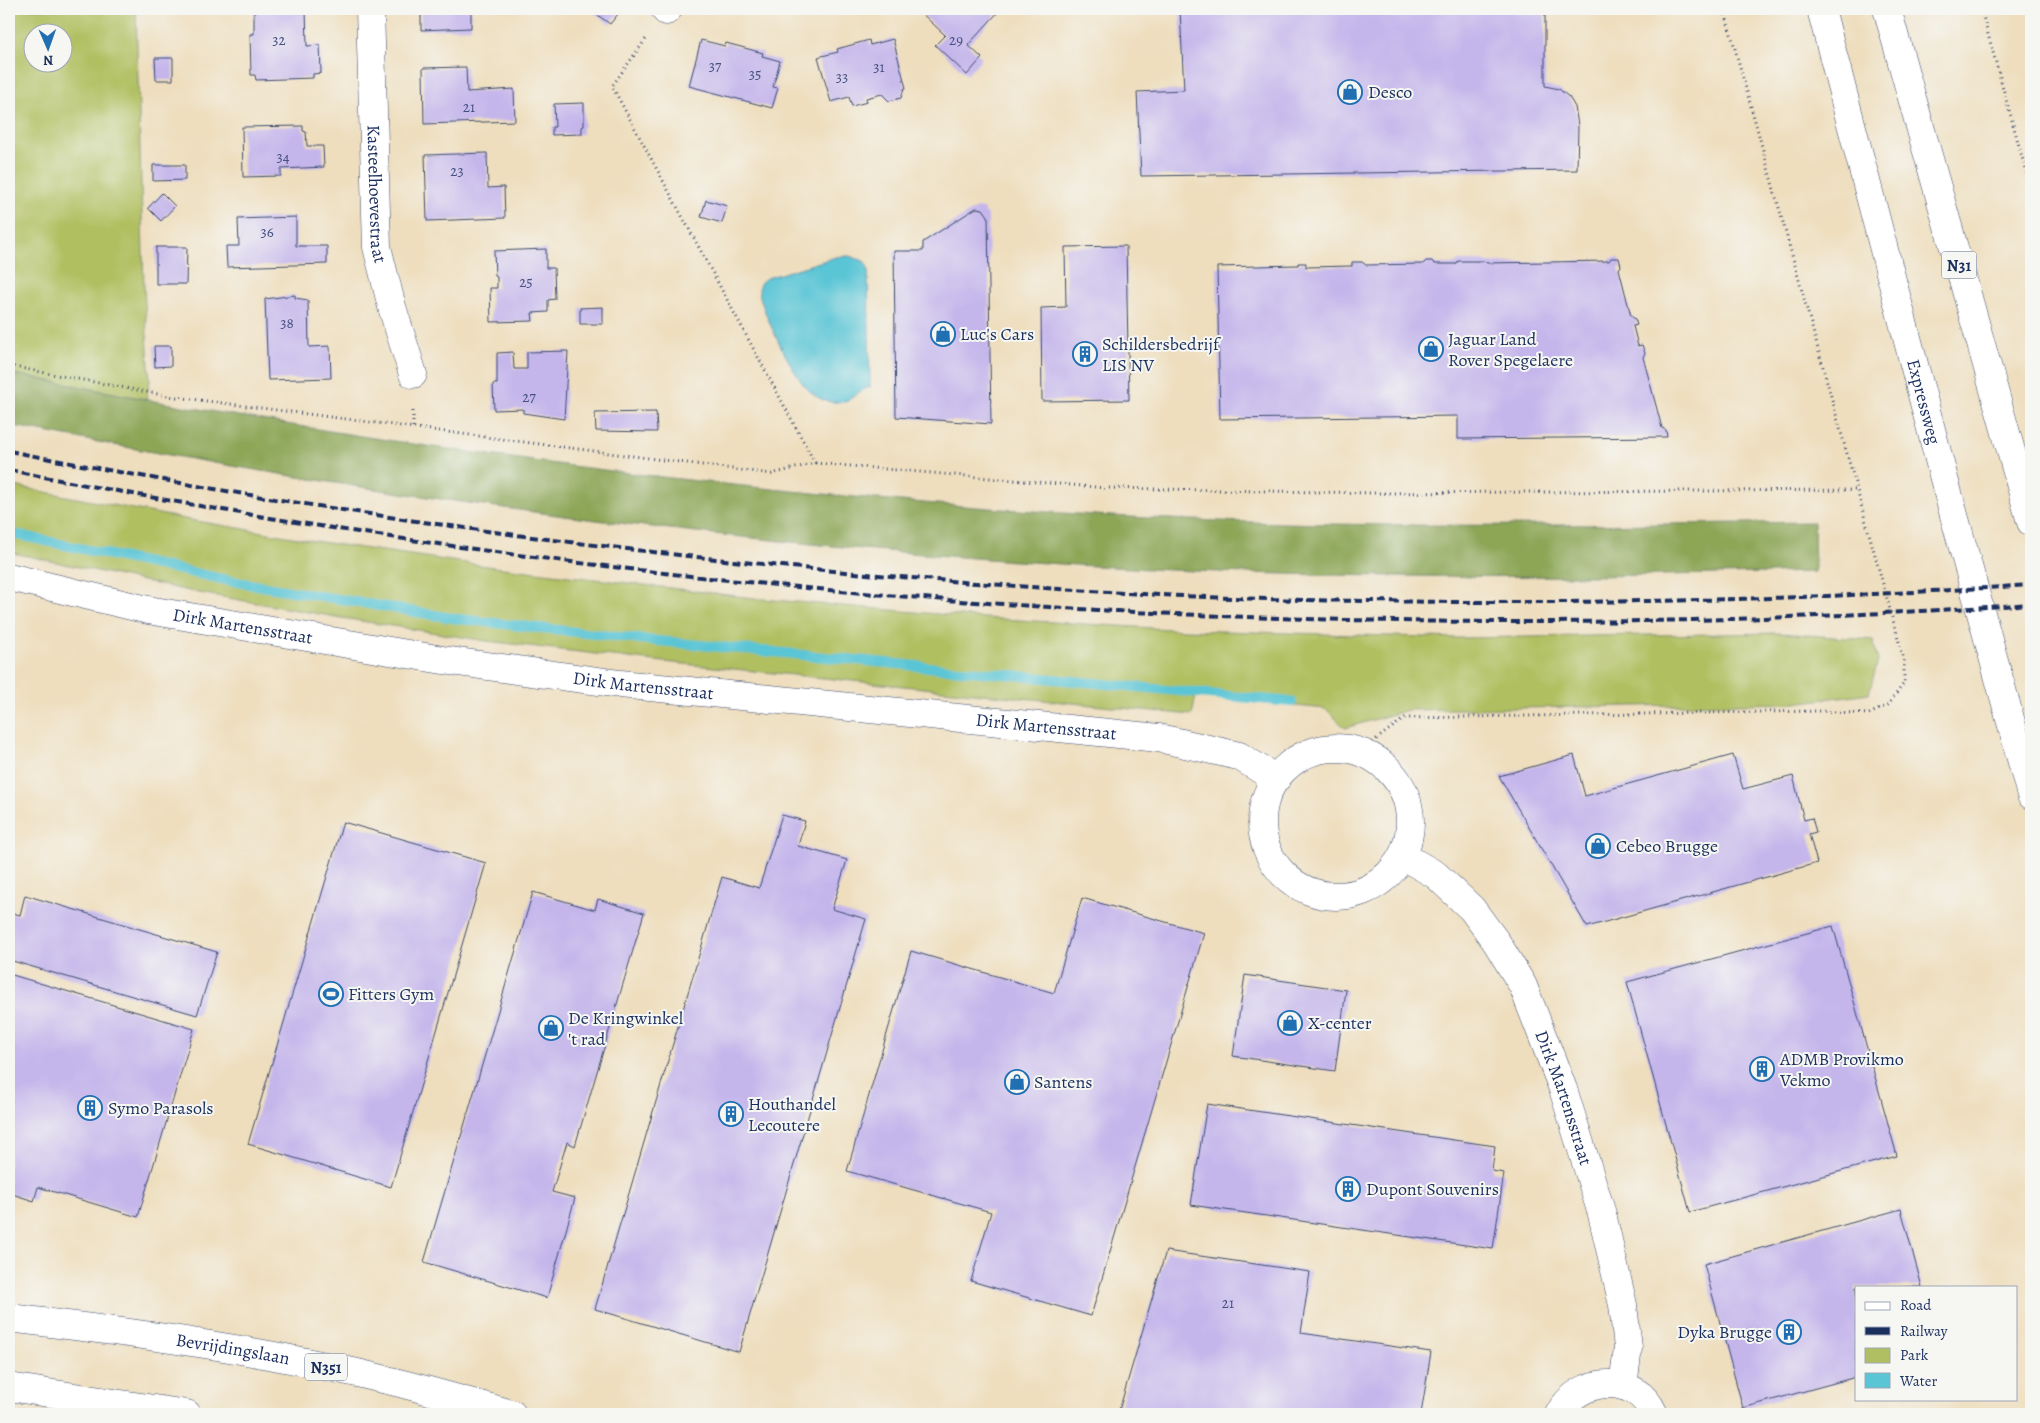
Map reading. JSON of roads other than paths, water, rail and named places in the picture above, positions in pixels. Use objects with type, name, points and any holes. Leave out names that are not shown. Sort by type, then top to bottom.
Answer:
[{"type":"main road","name":"Kasteelhoevestraat","points":[[370,9],[377,247],[392,307],[413,374]]},
{"type":"main road","name":"Expressweg","points":[[1821,9],[1943,474],[2031,795]]},
{"type":"main road","name":"N31","points":[[1887,9],[2031,522]]},
{"type":"main road","name":"Dirk Martensstraat","points":[[9,577],[148,610],[443,660],[620,684],[1159,738],[1239,756],[1276,779]]},
{"type":"main road","points":[[1329,748],[1360,751],[1377,759],[1402,787],[1409,804],[1410,836],[1403,856],[1394,870],[1384,880],[1371,888],[1357,894],[1342,897],[1312,893],[1298,886],[1276,867],[1263,837],[1264,806],[1276,779],[1298,758],[1329,748]]},
{"type":"main road","name":"Dirk Martensstraat","points":[[1403,856],[1436,875],[1472,909],[1497,943],[1523,986],[1563,1089],[1602,1214],[1623,1305],[1628,1348],[1623,1386]]},
{"type":"main road","name":"Bevrijdingslaan","points":[[9,1318],[136,1333],[262,1354],[391,1381],[512,1414]]},
{"type":"main road","points":[[1559,1414],[1570,1398],[1586,1388],[1604,1384],[1623,1386],[1639,1394],[1654,1414]]},
{"type":"main road","points":[[9,1387],[187,1414]]},
{"type":"water","points":[[849,256],[864,261],[868,268],[870,387],[845,401],[832,402],[816,396],[799,377],[769,322],[760,296],[759,287],[765,279],[770,277],[836,257]]},
{"type":"waterway","points":[[9,533],[231,581],[458,619],[648,640],[1292,702]]},
{"type":"railway","points":[[9,451],[149,478],[290,502],[432,523],[715,559],[1000,585],[1222,598],[1460,602],[1674,600],[1817,596],[2031,585]]},
{"type":"railway","points":[[9,470],[258,516],[509,554],[762,584],[1016,605],[1270,618],[1524,622],[1778,617],[2031,604]]},
{"type":"place","name":"Desco","points":[[1350,92]]},
{"type":"place","name":"Luc's Cars","points":[[943,334]]},
{"type":"place","name":"Jaguar Land Rover Spegelaere","points":[[1431,349]]},
{"type":"place","name":"Schildersbedrijf LIS NV","points":[[1085,354]]},
{"type":"place","name":"Cebeo Brugge","points":[[1598,846]]},
{"type":"place","name":"Fitters Gym","points":[[331,994]]},
{"type":"place","name":"X-center","points":[[1290,1023]]},
{"type":"place","name":"De Kringwinkel 't rad","points":[[551,1028]]},
{"type":"place","name":"ADMB Provikmo Vekmo","points":[[1762,1069]]},
{"type":"place","name":"Santens","points":[[1017,1082]]},
{"type":"place","name":"Symo Parasols","points":[[90,1108]]},
{"type":"place","name":"Houthandel Lecoutere","points":[[731,1114]]},
{"type":"place","name":"Dupont Souvenirs","points":[[1348,1189]]},
{"type":"place","name":"Dyka Brugge","points":[[1789,1332]]}]
